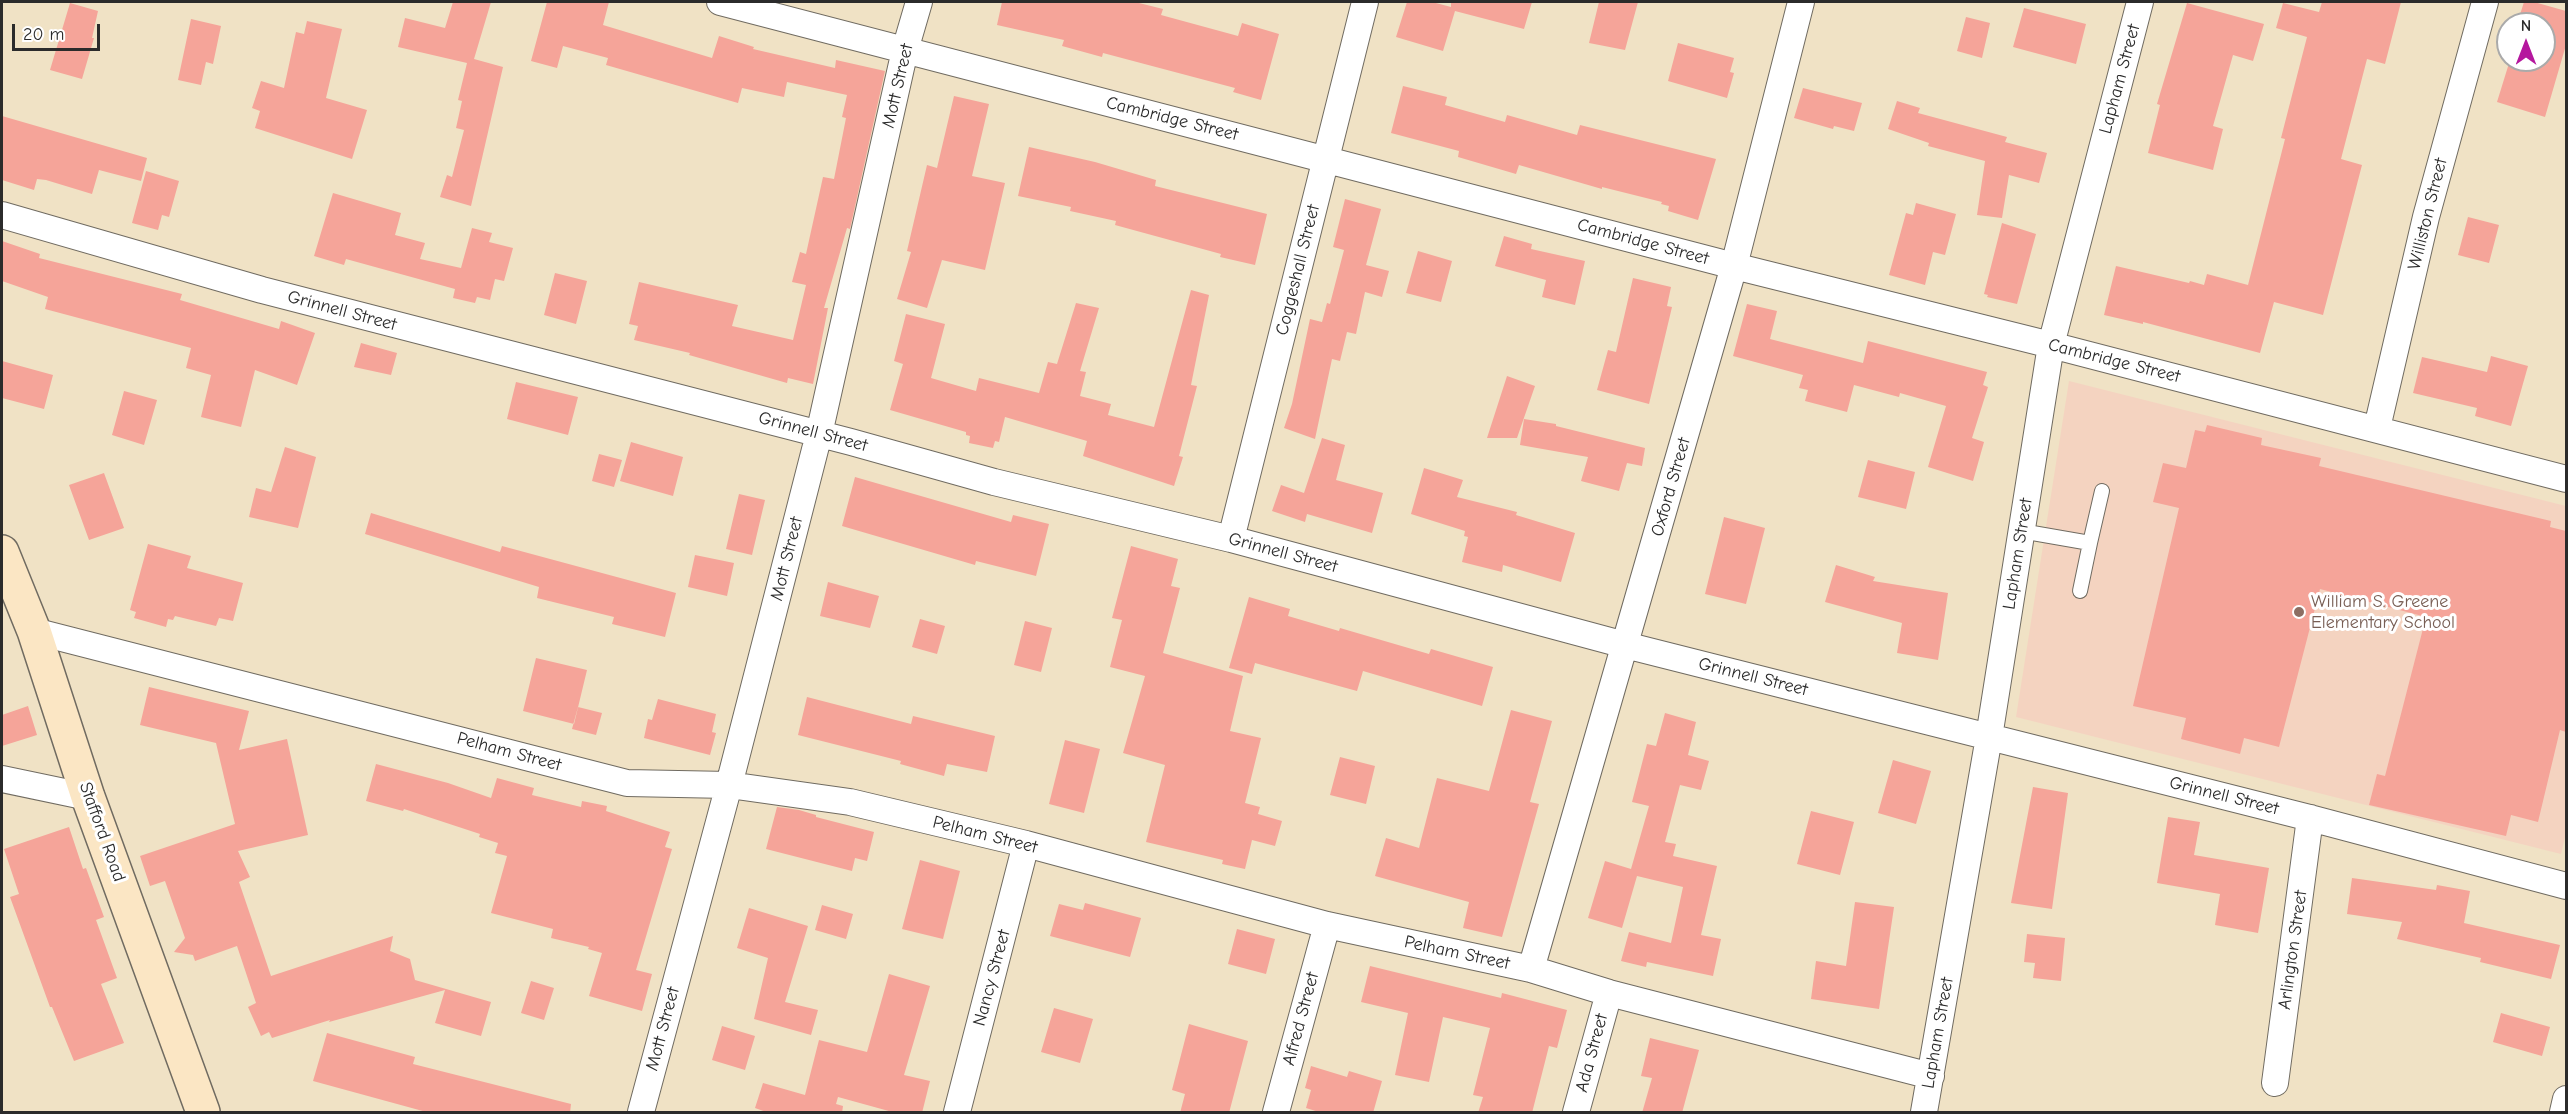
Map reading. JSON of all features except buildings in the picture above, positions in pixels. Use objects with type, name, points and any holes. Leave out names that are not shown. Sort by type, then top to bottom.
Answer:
[{"type":"main road","name":"Stafford Road","points":[[2,552],[34,631],[88,797],[203,1113]]},
{"type":"street","name":"Cambridge Street","points":[[720,2],[1734,266],[2376,428],[2566,479]]},
{"type":"street","name":"Mott Street","points":[[641,1113],[729,785],[819,434],[905,50],[919,2]]},
{"type":"street","name":"Coggeshall Street","points":[[1231,539],[1365,2]]},
{"type":"street","name":"Oxford Street","points":[[1531,969],[1734,266],[1801,2]]},
{"type":"street","name":"Lapham Street","points":[[1924,1113],[1989,737],[2051,345],[2140,2]]},
{"type":"street","name":"Williston Street","points":[[2376,428],[2426,217],[2485,2]]},
{"type":"street","name":"Grinnell Street","points":[[2,215],[274,293],[819,434],[994,482],[1231,539],[1625,645],[2310,818],[2566,886]]},
{"type":"street","name":"Pelham Street","points":[[34,631],[627,783],[729,785],[850,802],[1026,844],[1327,925],[1531,969],[1609,993],[1931,1076]]},
{"type":"street","points":[[2,779],[88,797]]},
{"type":"street","name":"Arlington Street","points":[[2275,1083],[2310,818]]},
{"type":"street","name":"Nancy Street","points":[[957,1113],[1026,844]]},
{"type":"street","name":"Alfred Street","points":[[1276,1113],[1327,925]]},
{"type":"street","name":"Ada Street","points":[[1576,1113],[1609,993]]},
{"type":"street","points":[[2563,1113],[2566,1099]]},
{"type":"lane","points":[[2080,591],[2102,491]]},
{"type":"lane","points":[[2021,531],[2090,543]]},
{"type":"shaded area","name":"William S. Greene Elementary School","points":[[2069,381],[2566,506],[2566,833],[2561,854],[2016,717]]},
{"type":"place","name":"William S. Greene Elementary School","points":[[2299,612]]}]
